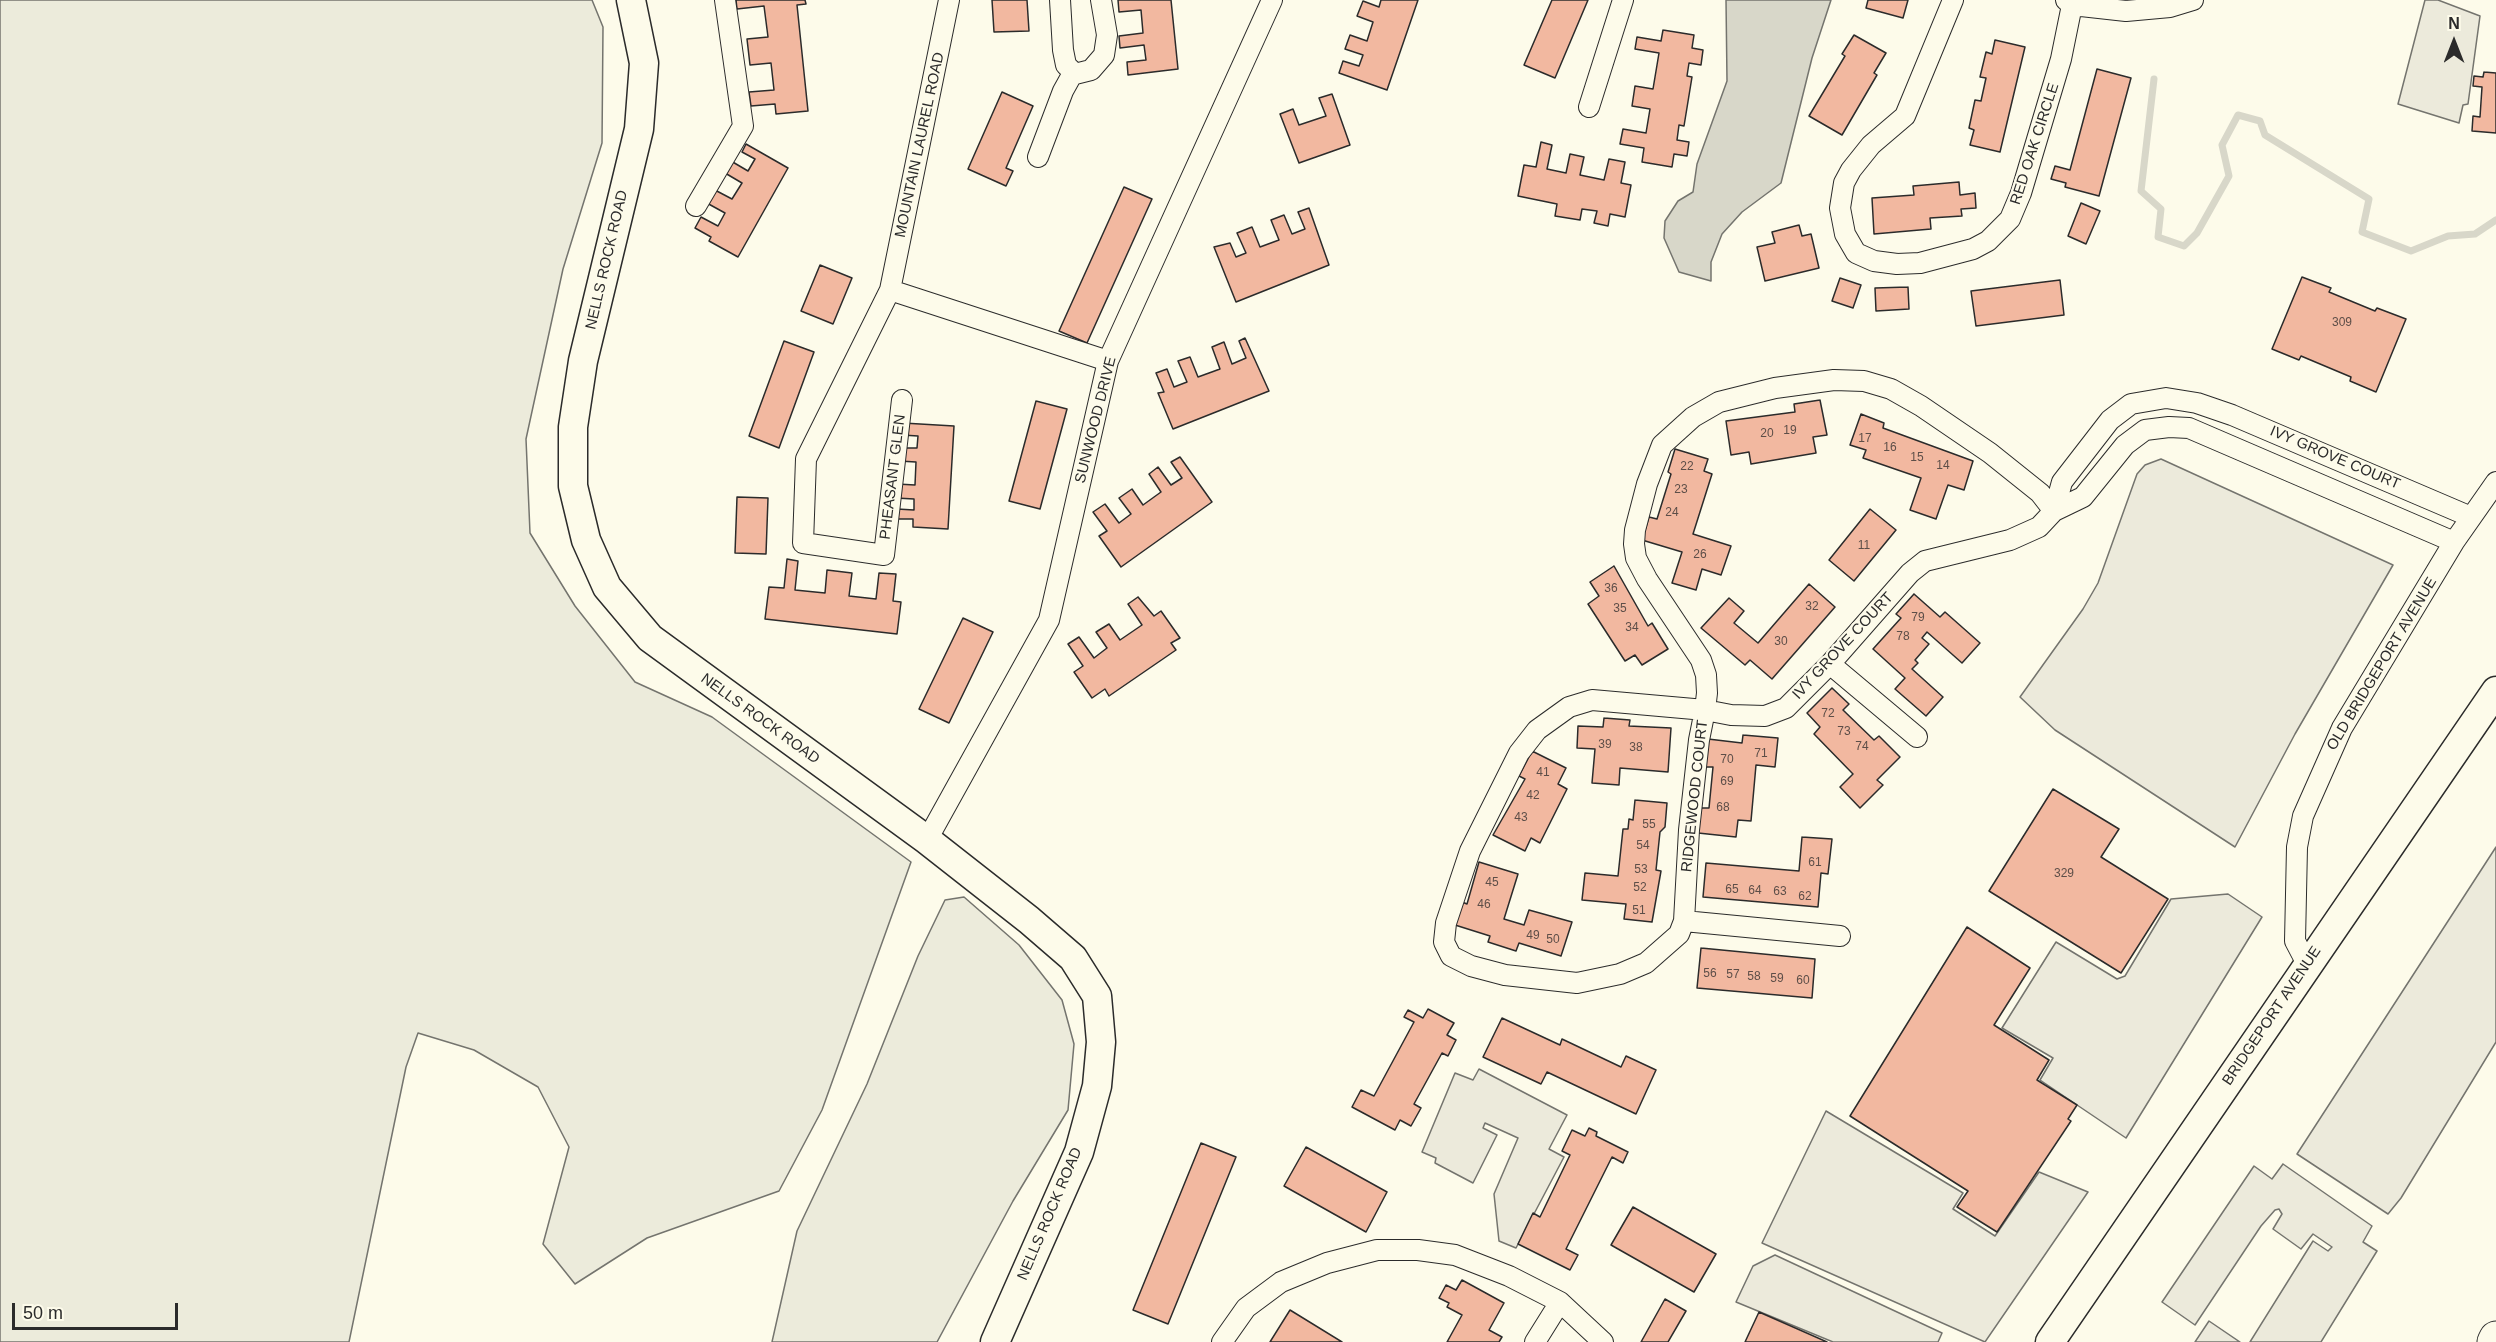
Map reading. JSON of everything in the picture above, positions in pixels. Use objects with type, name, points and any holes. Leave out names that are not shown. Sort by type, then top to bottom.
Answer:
[{"type":"highway","points":[[2494,1342],[2496,1338]]},
{"type":"main road","name":"NELLS ROCK ROAD","points":[[631,0],[644,63],[639,129],[583,361],[573,427],[573,486],[586,540],[607,587],[650,638],[927,840],[1029,920],[1072,958],[1097,996],[1101,1042],[1097,1086],[1079,1152],[995,1342]]},
{"type":"main road","name":"BRIDGEPORT AVENUE","points":[[2050,1342],[2496,691]]},
{"type":"street","points":[[696,206],[744,126],[725,0]]},
{"type":"street","name":"MOUNTAIN LAUREL ROAD","points":[[884,555],[803,543],[806,459],[890,290],[949,0]]},
{"type":"street","points":[[1060,0],[1066,64],[1073,73],[1083,74],[1091,70],[1104,55],[1107,35],[1101,0]]},
{"type":"street","name":"SUNWOOD DRIVE","points":[[927,840],[1049,620],[1108,361],[1272,0]]},
{"type":"street","points":[[1589,107],[1623,0]]},
{"type":"street","name":"RED OAK CIRCLE","points":[[1953,0],[1905,116],[1871,145],[1851,170],[1844,183],[1840,207],[1845,234],[1856,253],[1874,261],[1897,264],[1920,262],[1973,249],[1988,241],[2006,224],[2016,206],[2028,171],[2061,59],[2069,3]]},
{"type":"street","points":[[2069,3],[2126,11],[2169,7],[2193,0]]},
{"type":"street","points":[[1038,157],[1062,91],[1073,73]]},
{"type":"street","points":[[890,290],[1108,361]]},
{"type":"street","points":[[1705,710],[1707,693],[1701,660],[1647,579],[1636,558],[1634,544],[1635,530],[1647,484],[1662,446],[1675,431],[1710,407],[1719,402],[1775,388],[1834,380],[1864,381],[1891,389],[1990,453],[2040,494],[2054,511]]},
{"type":"street","name":"IVY GROVE COURT","points":[[2054,511],[2062,482],[2110,420],[2131,404],[2166,398],[2197,403],[2232,415],[2471,517]]},
{"type":"street","name":"PHEASANT GLEN","points":[[884,555],[902,400]]},
{"type":"street","points":[[2189,428],[2197,403]]},
{"type":"street","name":"IVY GROVE COURT","points":[[1705,710],[1731,715],[1766,716],[1786,708],[1830,664],[1910,573],[1925,561],[2010,540],[2038,528],[2054,511],[2083,497],[2125,445],[2145,430],[2169,427],[2189,428],[2454,542]]},
{"type":"street","name":"OLD BRIDGEPORT AVENUE","points":[[2307,964],[2295,940],[2297,847],[2303,816],[2342,728],[2454,542],[2496,482]]},
{"type":"street","points":[[1830,664],[1917,737]]},
{"type":"street","name":"RIDGEWOOD COURT","points":[[1592,700],[1705,710],[1699,740],[1689,830],[1684,921],[1679,934],[1646,963],[1620,974],[1577,983],[1505,975],[1471,966],[1451,956],[1444,942],[1446,923],[1470,851],[1520,753],[1537,730],[1569,707],[1592,700]]},
{"type":"street","points":[[1684,921],[1840,936]]},
{"type":"street","points":[[1222,1342],[1246,1308],[1281,1282],[1327,1263],[1377,1250],[1418,1250],[1455,1255],[1509,1276],[1560,1302],[1603,1342]]},
{"type":"street","points":[[1535,1342],[1560,1302]]},
{"type":"shaded area","points":[[0,0],[592,0],[603,27],[602,143],[563,269],[526,439],[530,533],[575,606],[635,682],[712,717],[911,862],[822,1110],[779,1191],[647,1238],[575,1284],[543,1244],[569,1147],[538,1087],[474,1050],[418,1033],[406,1067],[349,1342],[0,1342]]},
{"type":"shaded area","points":[[1726,0],[1831,0],[1812,58],[1781,183],[1742,212],[1722,234],[1711,262],[1711,281],[1679,272],[1664,238],[1665,221],[1678,201],[1693,192],[1697,164],[1727,81]]},
{"type":"shaded area","points":[[2425,0],[2438,0],[2480,16],[2468,104],[2463,105],[2459,123],[2398,104]]},
{"type":"shaded area","points":[[2161,459],[2393,565],[2295,734],[2235,847],[2055,730],[2020,697],[2083,609],[2098,583],[2137,474],[2145,465]]},
{"type":"shaded area","points":[[2496,847],[2496,1042],[2401,1198],[2388,1214],[2297,1154]]},
{"type":"shaded area","points":[[2228,894],[2262,917],[2126,1138],[2040,1080],[2053,1058],[2002,1028],[2056,942],[2117,979],[2125,976],[2171,899]]},
{"type":"shaded area","points":[[964,897],[1019,945],[1062,1000],[1074,1044],[1068,1110],[1013,1201],[937,1342],[772,1342],[797,1231],[867,1084],[918,956],[945,900]]},
{"type":"shaded area","points":[[1479,1069],[1567,1115],[1549,1149],[1564,1157],[1516,1248],[1499,1241],[1494,1194],[1518,1138],[1485,1123],[1483,1128],[1497,1135],[1473,1183],[1435,1163],[1436,1158],[1422,1152],[1455,1073],[1473,1080]]},
{"type":"shaded area","points":[[1826,1111],[1963,1193],[1953,1209],[1995,1236],[2039,1172],[2088,1192],[1985,1342],[1762,1243]]},
{"type":"shaded area","points":[[2283,1164],[2372,1226],[2363,1242],[2377,1251],[2321,1342],[2250,1342],[2313,1241],[2328,1251],[2332,1247],[2313,1234],[2301,1249],[2273,1229],[2282,1214],[2279,1209],[2275,1210],[2261,1226],[2195,1325],[2162,1302],[2254,1166],[2272,1179]]},
{"type":"shaded area","points":[[1775,1255],[1942,1333],[1938,1342],[1833,1342],[1736,1302],[1753,1266]]},
{"type":"shaded area","points":[[2209,1321],[2240,1342],[2195,1342]]},
{"type":"building","points":[[736,0],[805,0],[806,4],[797,5],[808,111],[776,114],[775,104],[751,106],[749,92],[774,90],[771,63],[750,65],[747,39],[768,37],[764,6],[737,9]]},
{"type":"building","points":[[992,0],[1027,0],[1029,31],[994,32]]},
{"type":"building","points":[[1118,0],[1171,0],[1178,69],[1128,75],[1127,62],[1146,60],[1144,45],[1120,48],[1119,36],[1143,33],[1141,10],[1119,12]]},
{"type":"building","points":[[1381,0],[1418,0],[1387,90],[1339,73],[1343,61],[1359,66],[1363,55],[1345,49],[1350,35],[1367,41],[1373,22],[1357,16],[1363,1],[1379,7]]},
{"type":"building","points":[[1552,0],[1588,0],[1555,78],[1524,65]]},
{"type":"building","points":[[1868,0],[1908,0],[1903,18],[1866,8]]},
{"type":"building","points":[[1663,30],[1694,35],[1692,48],[1703,50],[1701,65],[1689,63],[1687,76],[1692,77],[1684,126],[1679,125],[1677,140],[1689,142],[1687,156],[1674,154],[1672,167],[1642,162],[1644,148],[1620,144],[1623,129],[1646,133],[1650,109],[1632,106],[1635,86],[1653,89],[1659,53],[1635,49],[1637,37],[1661,41]]},
{"type":"building","points":[[1854,35],[1886,53],[1874,73],[1877,75],[1842,135],[1809,116],[1845,56],[1842,54]]},
{"type":"building","points":[[1995,40],[2025,47],[2000,152],[1970,145],[1974,130],[1969,128],[1975,100],[1981,101],[1986,78],[1980,77],[1986,52],[1992,54]]},
{"type":"building","points":[[2097,69],[2131,78],[2099,196],[2065,187],[2066,183],[2051,179],[2055,166],[2070,170]]},
{"type":"building","points":[[2484,72],[2496,73],[2496,133],[2472,131],[2473,116],[2480,117],[2482,87],[2473,86],[2474,76],[2483,77]]},
{"type":"building","points":[[1002,92],[1033,106],[1006,168],[1013,171],[1006,186],[968,169]]},
{"type":"building","points":[[1332,94],[1350,145],[1299,163],[1280,114],[1293,109],[1299,125],[1326,116],[1319,98]]},
{"type":"building","points":[[1541,142],[1552,145],[1547,169],[1566,173],[1570,154],[1584,157],[1580,175],[1604,180],[1609,159],[1625,162],[1621,183],[1631,185],[1625,217],[1610,214],[1608,226],[1594,223],[1597,211],[1582,209],[1580,220],[1555,216],[1557,204],[1518,196],[1524,165],[1536,167]]},
{"type":"building","points":[[746,144],[788,168],[738,257],[709,241],[711,237],[695,228],[701,217],[718,226],[725,213],[705,202],[713,189],[732,199],[742,183],[725,173],[731,161],[748,171],[755,159],[742,152]]},
{"type":"building","points":[[1959,182],[1960,195],[1975,193],[1976,208],[1961,209],[1962,216],[1930,218],[1931,229],[1874,234],[1872,198],[1914,195],[1913,186]]},
{"type":"building","points":[[1124,187],[1152,199],[1087,343],[1059,331]]},
{"type":"building","points":[[2081,203],[2100,211],[2086,244],[2068,236]]},
{"type":"building","points":[[1309,208],[1329,265],[1236,302],[1214,247],[1230,243],[1236,257],[1246,253],[1237,233],[1252,227],[1260,247],[1279,240],[1271,220],[1284,215],[1292,234],[1305,229],[1298,212]]},
{"type":"building","points":[[1799,225],[1802,236],[1811,234],[1819,268],[1765,281],[1757,247],[1775,243],[1772,232]]},
{"type":"building","points":[[820,265],[852,278],[833,324],[801,311]]},
{"type":"building","points":[[2302,277],[2331,288],[2329,292],[2375,311],[2377,308],[2406,319],[2376,392],[2350,381],[2351,377],[2301,356],[2299,360],[2272,349]]},
{"type":"building","points":[[1840,278],[1861,285],[1853,308],[1832,301]]},
{"type":"building","points":[[2060,280],[2064,315],[1976,326],[1971,291]]},
{"type":"building","points":[[1908,287],[1909,309],[1876,311],[1875,288]]},
{"type":"building","points":[[1245,338],[1269,391],[1173,429],[1158,393],[1164,392],[1156,373],[1167,369],[1174,387],[1187,382],[1178,361],[1190,357],[1198,377],[1220,369],[1212,347],[1224,342],[1232,364],[1246,358],[1239,341]]},
{"type":"building","points":[[784,341],[814,352],[779,448],[749,436]]},
{"type":"building","points":[[1820,400],[1827,435],[1813,437],[1816,453],[1751,464],[1749,452],[1731,455],[1726,421],[1795,412],[1794,404]]},
{"type":"building","points":[[1036,401],[1067,409],[1040,509],[1009,501]]},
{"type":"building","points":[[1861,414],[1884,423],[1883,428],[1973,461],[1964,490],[1948,485],[1936,519],[1910,510],[1921,478],[1863,458],[1866,450],[1850,445]]},
{"type":"building","points":[[903,423],[954,426],[948,529],[913,527],[913,519],[896,519],[897,509],[914,510],[914,499],[896,498],[897,484],[915,485],[916,462],[899,461],[900,448],[917,448],[918,436],[902,435]]},
{"type":"building","points":[[1675,449],[1708,459],[1704,471],[1712,474],[1693,534],[1731,546],[1721,575],[1702,569],[1696,590],[1672,583],[1682,552],[1642,540],[1649,517],[1657,519],[1671,474],[1668,472]]},
{"type":"building","points":[[1180,457],[1212,502],[1121,567],[1099,536],[1107,531],[1093,512],[1105,504],[1119,523],[1131,514],[1119,498],[1132,489],[1143,505],[1161,492],[1149,474],[1158,467],[1171,485],[1182,478],[1171,462]]},
{"type":"building","points":[[737,497],[768,498],[766,554],[735,553]]},
{"type":"building","points":[[1870,509],[1896,530],[1854,581],[1829,560]]},
{"type":"building","points":[[787,559],[798,561],[795,590],[825,593],[827,570],[852,573],[849,596],[876,599],[879,573],[896,574],[893,601],[901,602],[897,634],[765,619],[769,587],[784,588]]},
{"type":"building","points":[[1614,566],[1648,626],[1652,623],[1668,649],[1642,665],[1635,655],[1625,661],[1588,604],[1599,596],[1590,582]]},
{"type":"building","points":[[1809,584],[1835,607],[1772,679],[1750,660],[1745,665],[1701,628],[1729,598],[1744,611],[1734,623],[1758,643]]},
{"type":"building","points":[[1914,594],[1940,617],[1945,612],[1980,643],[1962,663],[1927,632],[1922,638],[1929,644],[1915,660],[1918,663],[1912,669],[1943,697],[1926,716],[1895,689],[1905,678],[1873,649],[1901,618],[1896,614]]},
{"type":"building","points":[[1138,597],[1154,616],[1161,611],[1180,638],[1171,643],[1176,650],[1109,696],[1105,689],[1092,698],[1074,672],[1083,666],[1068,644],[1079,637],[1094,658],[1107,648],[1096,632],[1109,624],[1120,640],[1142,625],[1128,604]]},
{"type":"building","points":[[963,618],[993,632],[949,723],[919,709]]},
{"type":"building","points":[[1832,688],[1849,704],[1843,710],[1874,740],[1879,736],[1900,757],[1877,780],[1883,785],[1860,808],[1840,787],[1853,774],[1814,734],[1820,727],[1807,713]]},
{"type":"building","points":[[1604,718],[1630,720],[1629,726],[1671,728],[1668,772],[1620,768],[1619,785],[1592,783],[1595,749],[1577,748],[1578,726],[1603,727]]},
{"type":"building","points":[[1743,735],[1778,738],[1775,767],[1756,765],[1751,821],[1738,820],[1736,837],[1698,833],[1701,808],[1709,808],[1713,767],[1705,767],[1708,739],[1742,743]]},
{"type":"building","points":[[1532,751],[1566,768],[1558,784],[1567,789],[1540,843],[1531,838],[1525,851],[1493,835],[1525,779],[1519,776]]},
{"type":"building","points":[[2053,789],[2119,829],[2101,857],[2168,899],[2121,973],[1989,891]]},
{"type":"building","points":[[1635,800],[1667,803],[1665,827],[1660,832],[1656,870],[1661,871],[1652,922],[1624,919],[1626,904],[1582,900],[1585,873],[1618,876],[1623,829],[1628,829],[1629,819],[1633,820]]},
{"type":"building","points":[[1802,837],[1832,839],[1828,874],[1821,873],[1818,907],[1703,897],[1706,863],[1799,871]]},
{"type":"building","points":[[1479,862],[1518,874],[1504,919],[1524,925],[1529,910],[1572,922],[1561,956],[1519,943],[1516,951],[1488,942],[1490,936],[1455,925],[1462,902],[1467,904]]},
{"type":"building","points":[[1967,927],[2030,968],[1994,1025],[2049,1060],[2037,1080],[2077,1105],[2068,1119],[2071,1121],[1997,1232],[1957,1207],[1968,1191],[1850,1116]]},
{"type":"building","points":[[1701,948],[1815,959],[1812,998],[1697,988]]},
{"type":"building","points":[[1428,1009],[1454,1023],[1447,1035],[1456,1040],[1448,1056],[1442,1053],[1414,1104],[1421,1108],[1411,1126],[1400,1120],[1395,1130],[1352,1107],[1361,1090],[1374,1096],[1414,1022],[1404,1017],[1408,1010],[1423,1018]]},
{"type":"building","points":[[1502,1018],[1560,1045],[1562,1039],[1621,1067],[1626,1056],[1656,1070],[1636,1114],[1547,1072],[1541,1084],[1483,1057]]},
{"type":"building","points":[[1589,1128],[1597,1132],[1596,1136],[1628,1152],[1623,1163],[1612,1157],[1566,1249],[1578,1255],[1570,1270],[1518,1244],[1533,1213],[1540,1217],[1570,1155],[1562,1151],[1572,1130],[1585,1136]]},
{"type":"building","points":[[1201,1143],[1236,1157],[1168,1324],[1133,1310]]},
{"type":"building","points":[[1306,1147],[1387,1192],[1366,1232],[1284,1186]]},
{"type":"building","points":[[1633,1207],[1716,1254],[1694,1292],[1611,1245]]},
{"type":"building","points":[[1462,1280],[1504,1303],[1489,1330],[1502,1337],[1499,1342],[1447,1342],[1462,1315],[1447,1307],[1449,1303],[1439,1298],[1446,1285],[1456,1290]]},
{"type":"building","points":[[1665,1299],[1686,1311],[1668,1342],[1641,1342]]},
{"type":"building","points":[[1290,1310],[1342,1342],[1270,1342]]},
{"type":"building","points":[[1759,1312],[1827,1342],[1745,1342]]},
{"type":"waterway","points":[[2154,79],[2141,191],[2161,209],[2158,237],[2184,246],[2197,233],[2229,176],[2222,145],[2238,115],[2260,121],[2265,135],[2369,199],[2362,232],[2411,251],[2448,236],[2475,234],[2496,220]]}]
